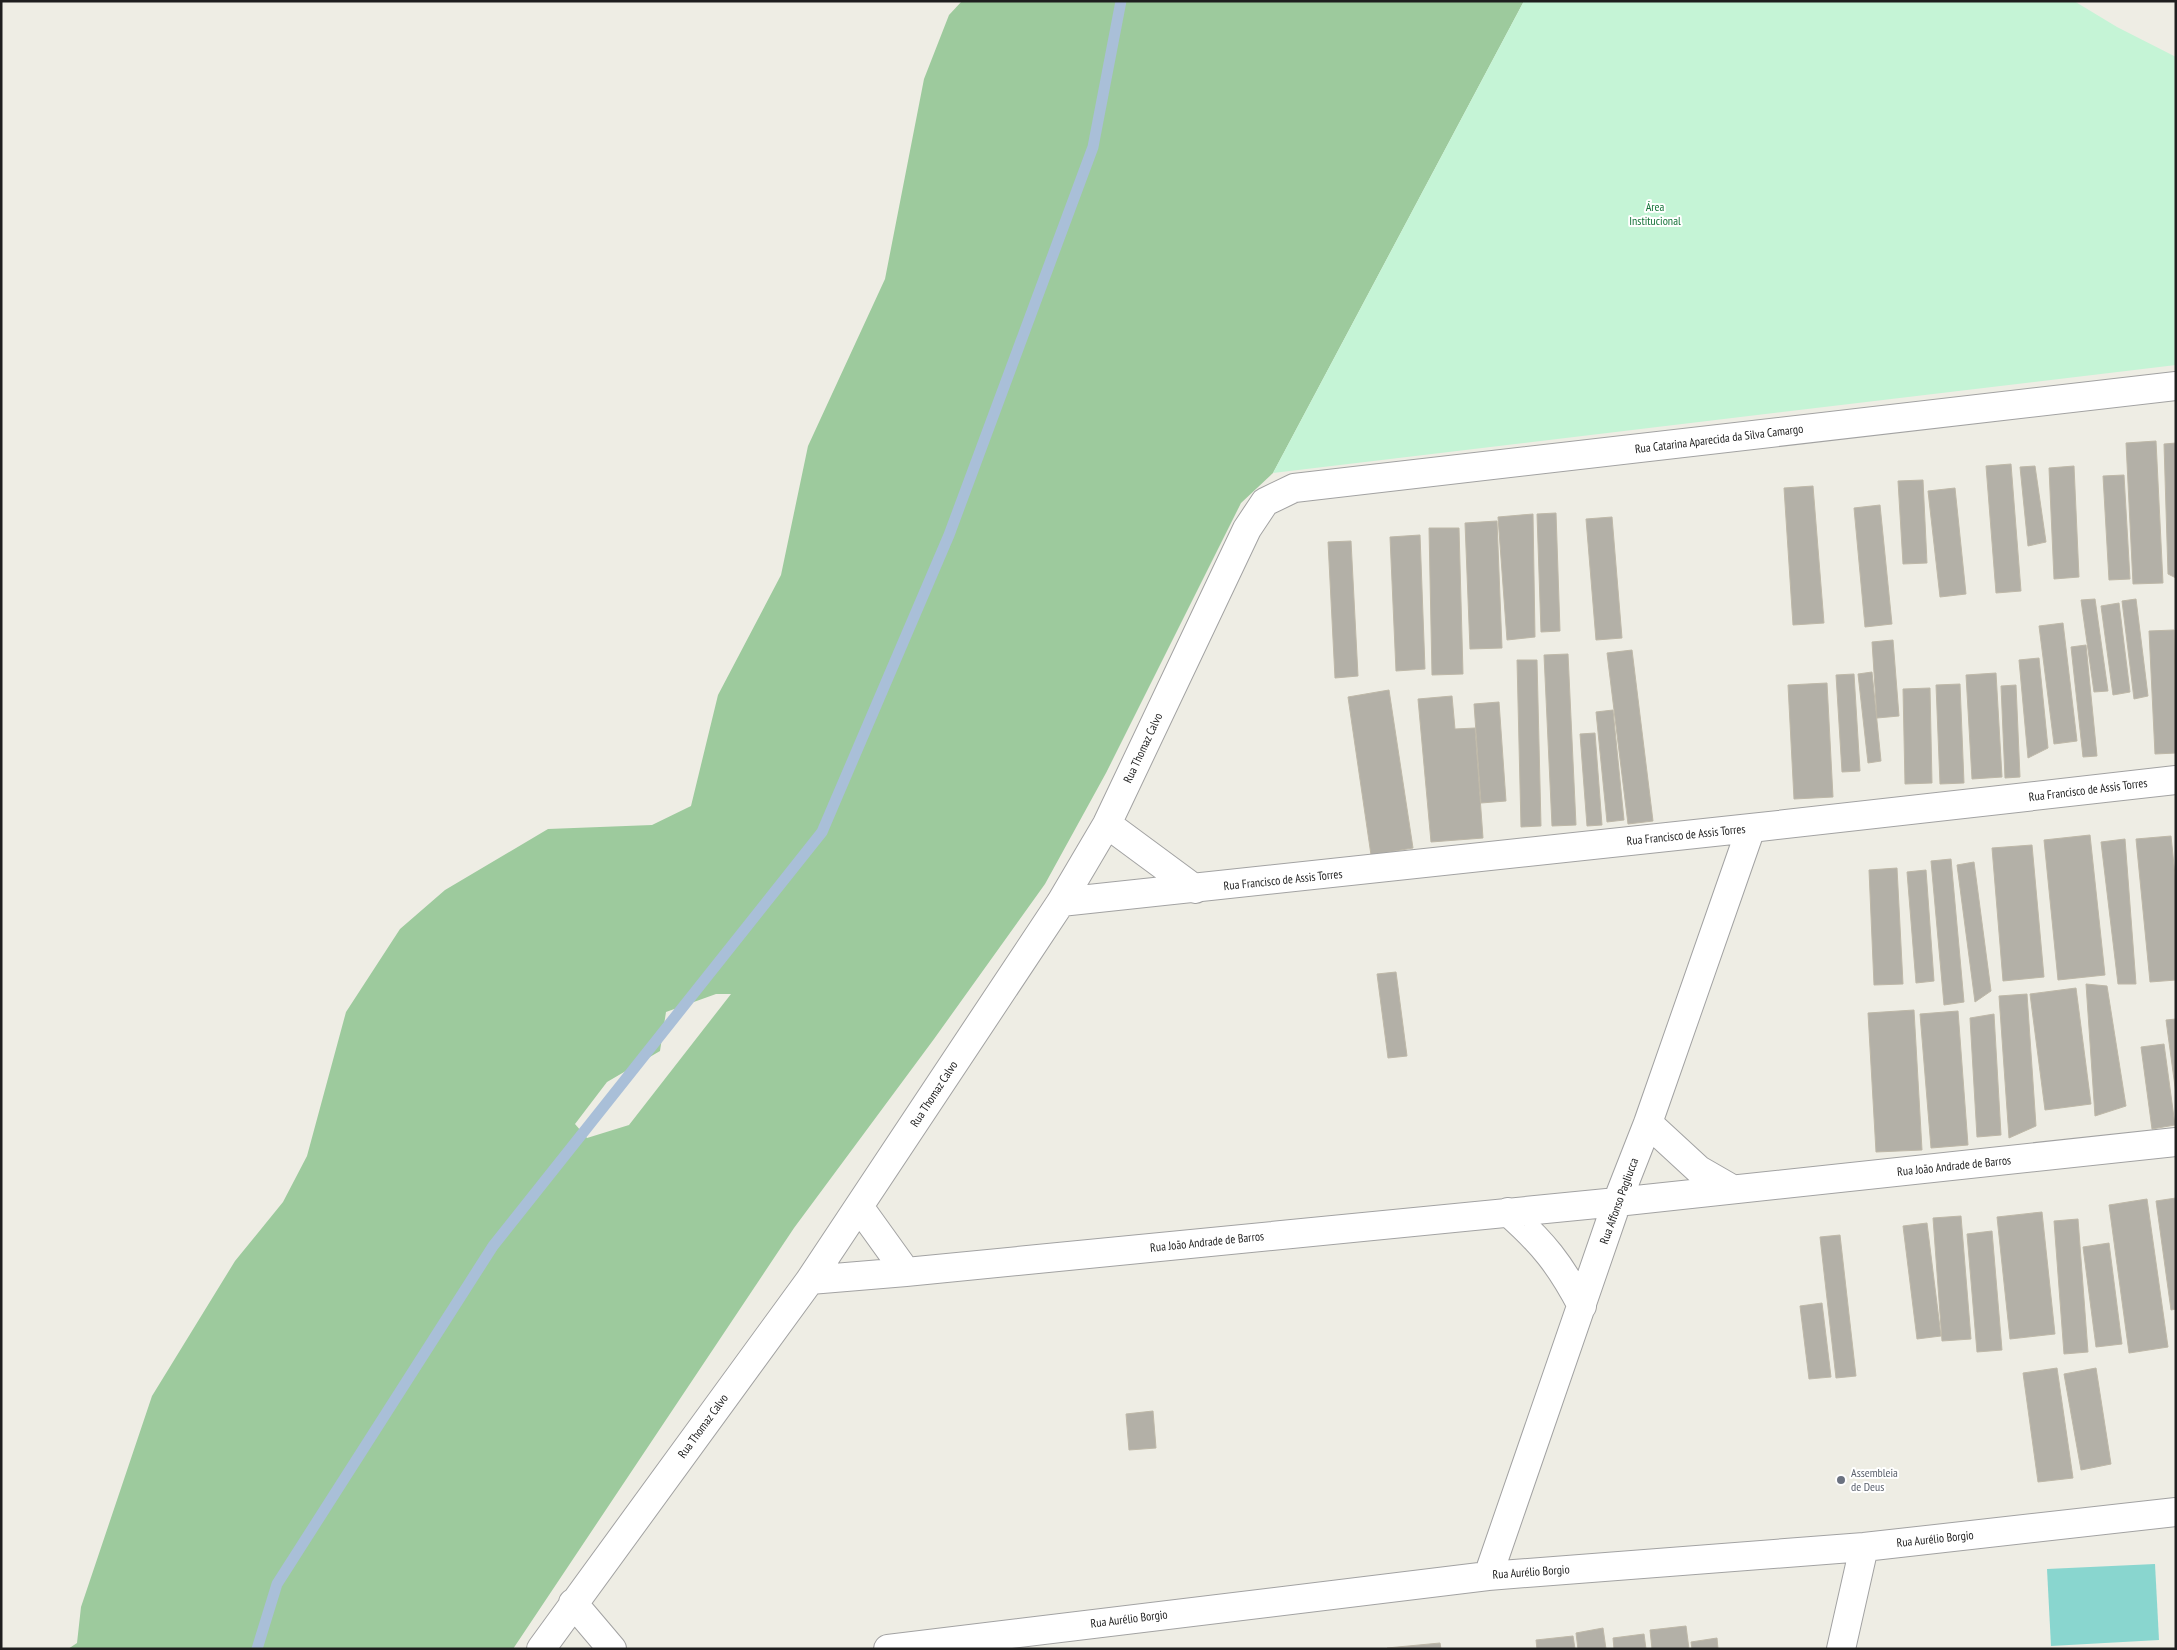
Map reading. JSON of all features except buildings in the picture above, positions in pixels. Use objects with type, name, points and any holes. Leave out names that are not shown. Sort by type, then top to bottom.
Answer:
[{"type":"street","name":"Rua Catarina Aparecida da Silva Camargo","points":[[1265,502],[1294,488],[2176,386]]},
{"type":"street","name":"Rua Thomaz Calvo","points":[[541,1649],[810,1280],[860,1208],[1061,902],[1107,824],[1247,529],[1265,502]]},
{"type":"street","name":"Rua Francisco de Assis Torres","points":[[1061,902],[1195,890],[2176,780]]},
{"type":"street","points":[[1107,824],[1195,890]]},
{"type":"street","name":"Rua Affonso Pagliucca","points":[[1488,1576],[1617,1202],[1648,1123],[1751,828]]},
{"type":"street","points":[[1648,1123],[1699,1170],[1732,1189]]},
{"type":"street","name":"Rua João Andrade de Barros","points":[[810,1280],[1617,1202],[2176,1142]]},
{"type":"street","points":[[860,1208],[906,1272]]},
{"type":"street","points":[[1508,1212],[1539,1240],[1567,1276],[1582,1306]]},
{"type":"street","name":"Rua Aurélio Borgio","points":[[888,1649],[1488,1576],[1864,1547],[2176,1512]]},
{"type":"street","points":[[1841,1649],[1864,1547]]},
{"type":"street","points":[[574,1603],[612,1649]]},
{"type":"green space","points":[[962,1],[1524,1],[1273,473],[1241,503],[1106,773],[1045,884],[934,1039],[794,1228],[513,1649],[68,1649],[77,1643],[81,1607],[152,1396],[235,1261],[283,1202],[307,1156],[346,1012],[400,929],[445,890],[548,829],[652,825],[691,806],[718,695],[781,575],[808,446],[885,279],[924,79],[949,15]],"holes":[[[716,994],[731,994],[629,1125],[587,1138],[575,1124],[607,1082],[660,1051],[666,1012]]]},
{"type":"green space","name":"Área Institucional","points":[[1524,1],[2074,1],[2117,27],[2176,57],[2176,365],[1273,473]]},
{"type":"shaded area","points":[[2155,1564],[2159,1640],[2051,1646],[2047,1569]]},
{"type":"waterway","points":[[257,1649],[277,1584],[493,1246],[822,832],[949,535],[1093,147],[1121,1]]},
{"type":"place","name":"Assembleia de Deus","points":[[1841,1480]]}]
